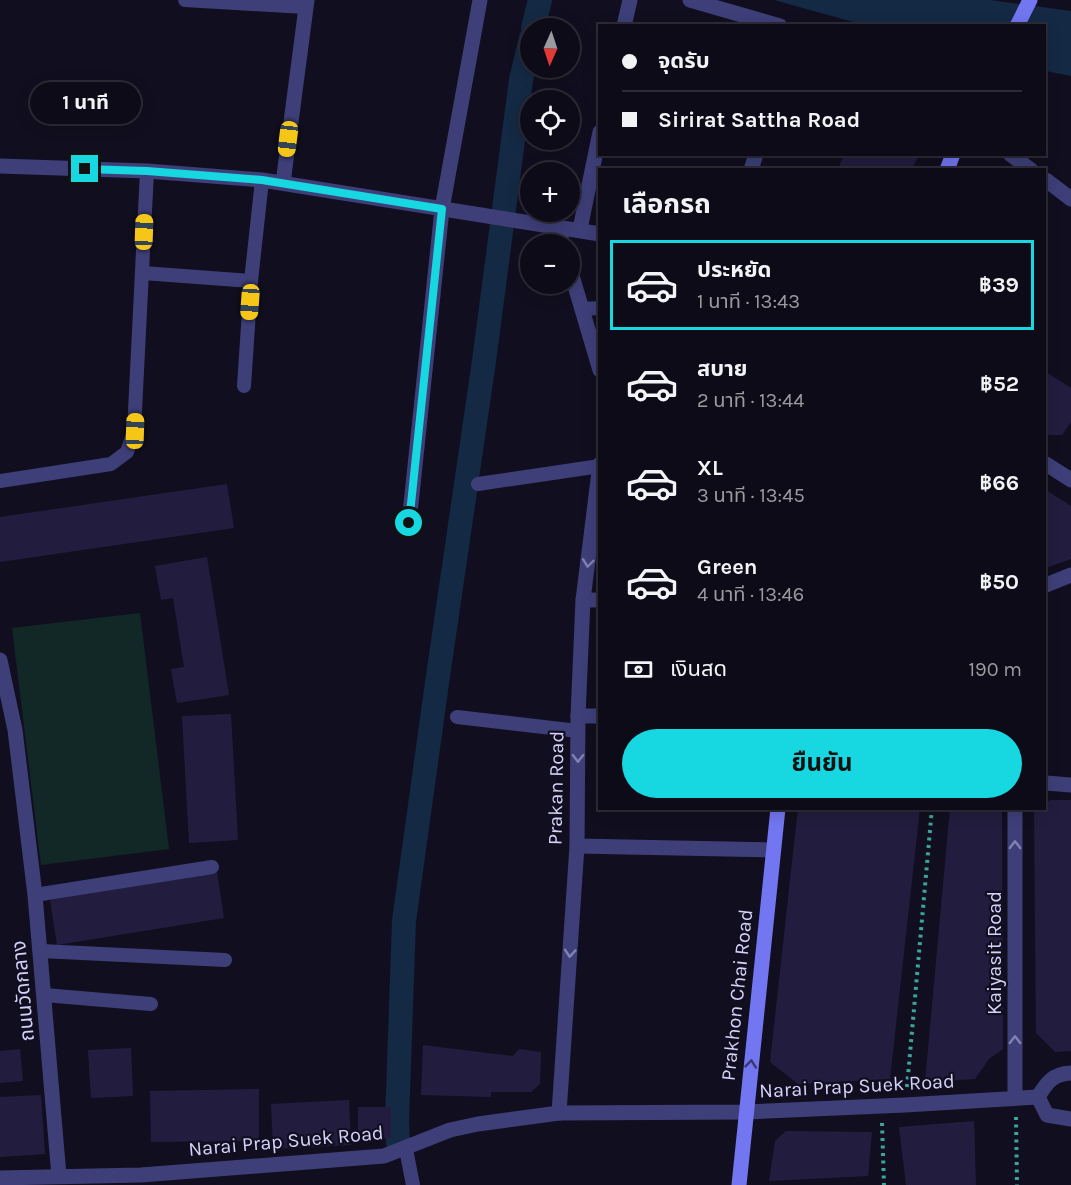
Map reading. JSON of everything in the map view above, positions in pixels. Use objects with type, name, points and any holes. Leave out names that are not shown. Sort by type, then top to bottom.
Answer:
[{"type":"main road","points":[[1018,24],[1030,0]]},
{"type":"main road","name":"Prakhon Chai Road","points":[[739,1185],[778,810]]},
{"type":"street","points":[[409,523],[442,209],[480,0]]},
{"type":"street","points":[[624,24],[630,0]]},
{"type":"street","points":[[690,0],[773,24]]},
{"type":"street","points":[[283,183],[306,4]]},
{"type":"street","points":[[580,230],[598,142]]},
{"type":"street","points":[[1013,156],[1028,168]]},
{"type":"street","points":[[0,166],[147,171],[262,180],[598,234]]},
{"type":"street","points":[[1046,180],[1071,199]]},
{"type":"street","points":[[557,226],[560,234]]},
{"type":"street","points":[[578,294],[598,362]]},
{"type":"street","points":[[1046,464],[1069,474]]},
{"type":"street","name":"Prakan Road","points":[[559,1113],[577,846],[578,724],[583,600],[598,481]]},
{"type":"street","points":[[1046,585],[1071,575]]},
{"type":"street","points":[[583,600],[598,600]]},
{"type":"street","name":"ถนนวัดกลาง","points":[[0,660],[8,731],[35,895],[59,1176]]},
{"type":"street","points":[[578,724],[598,717]]},
{"type":"street","points":[[1046,783],[1071,785]]},
{"type":"street","name":"Kaiyasit Road","points":[[1015,810],[1016,1098]]},
{"type":"street","points":[[577,846],[772,850]]},
{"type":"street","points":[[1071,1073],[1048,1080],[1038,1097],[1047,1115],[1071,1119]]},
{"type":"street","name":"Narai Prap Suek Road","points":[[0,1178],[59,1176],[142,1180],[384,1156],[450,1130],[559,1113],[746,1112],[1038,1097]]},
{"type":"lane","points":[[184,0],[306,4]]},
{"type":"lane","points":[[0,481],[111,464],[127,452],[135,431],[147,171]]},
{"type":"lane","points":[[244,386],[251,281],[262,180]]},
{"type":"lane","points":[[143,273],[251,281]]},
{"type":"lane","points":[[582,309],[598,308]]},
{"type":"lane","points":[[478,484],[598,465]]},
{"type":"lane","points":[[457,717],[578,724]]},
{"type":"lane","points":[[35,895],[212,867]]},
{"type":"lane","points":[[41,951],[225,960]]},
{"type":"lane","points":[[44,995],[151,1004]]},
{"type":"lane","points":[[406,1149],[413,1185]]},
{"type":"path","points":[[905,1105],[932,810]]},
{"type":"path","points":[[1016,1098],[1017,1185]]},
{"type":"path","points":[[881,1106],[884,1185]]},
{"type":"green space","points":[[140,613],[169,849],[41,865],[12,628]]},
{"type":"water","points":[[774,0],[990,0],[1071,11],[1071,76],[1046,71],[1046,24],[860,24]]},
{"type":"building","points":[[843,156],[918,156],[913,168],[839,168]]},
{"type":"building","points":[[1046,372],[1071,388],[1071,422],[1062,435],[1046,435]]},
{"type":"building","points":[[227,484],[234,528],[0,562],[0,517]]},
{"type":"building","points":[[1046,490],[1071,506],[1071,559],[1046,568]]},
{"type":"building","points":[[207,557],[229,695],[177,703],[171,669],[184,667],[173,598],[161,600],[155,566]]},
{"type":"building","points":[[231,714],[238,840],[189,843],[182,716]]},
{"type":"building","points":[[1071,800],[1071,1051],[1055,1052],[1036,1033],[1034,810],[1046,810],[1046,802]]},
{"type":"building","points":[[798,810],[920,810],[890,1079],[798,1084],[770,1062]]},
{"type":"building","points":[[950,810],[1000,810],[1003,1049],[989,1059],[975,1079],[925,1082]]},
{"type":"building","points":[[217,872],[224,918],[57,945],[50,900]]},
{"type":"building","points":[[423,1045],[513,1056],[519,1049],[541,1052],[540,1084],[531,1092],[491,1092],[491,1097],[421,1095]]},
{"type":"building","points":[[131,1048],[133,1096],[91,1098],[88,1050]]},
{"type":"building","points":[[20,1049],[23,1081],[0,1083],[0,1051]]},
{"type":"building","points":[[259,1089],[259,1141],[151,1142],[150,1091]]},
{"type":"building","points":[[41,1095],[45,1154],[0,1157],[0,1097]]},
{"type":"building","points":[[349,1100],[351,1145],[273,1149],[271,1104]]},
{"type":"building","points":[[358,1107],[391,1107],[391,1138],[358,1138]]},
{"type":"building","points":[[974,1121],[976,1185],[906,1185],[899,1127]]},
{"type":"building","points":[[786,1131],[872,1132],[868,1176],[769,1181],[775,1141]]},
{"type":"waterway","points":[[536,18],[540,0]]},
{"type":"waterway","points":[[398,1142],[404,921],[484,361],[521,78]]},
{"type":"route","points":[[85,169],[147,171],[262,180],[442,209],[409,523]]}]
